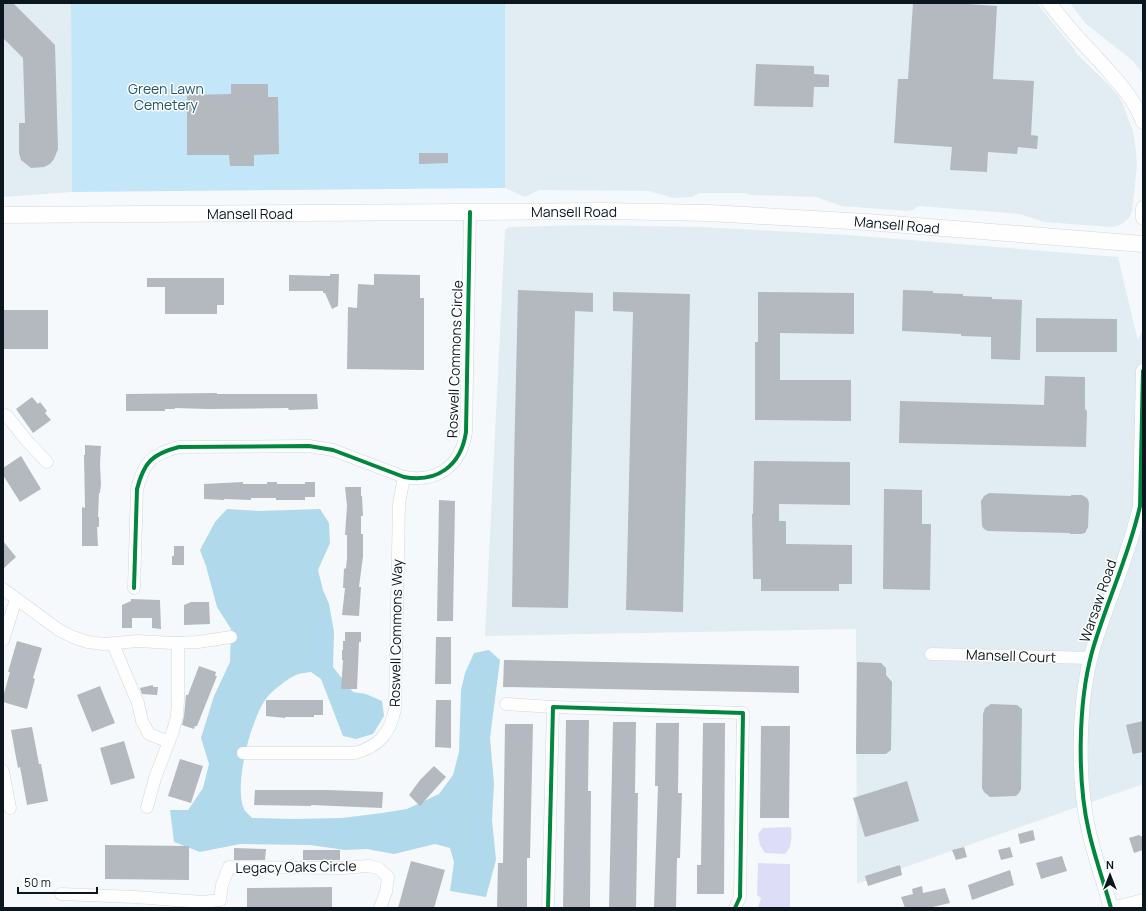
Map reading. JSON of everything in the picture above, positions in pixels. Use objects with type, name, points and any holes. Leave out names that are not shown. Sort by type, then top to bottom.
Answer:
[{"type":"main road","name":"Mansell Road","points":[[3,215],[605,211],[721,214],[867,222],[1143,244]]},
{"type":"street","points":[[1049,3],[1120,83],[1138,109],[1143,122]]},
{"type":"street","points":[[1143,208],[1143,218]]},
{"type":"street","name":"Roswell Commons Circle","points":[[134,588],[137,489],[141,474],[150,460],[164,451],[179,447],[309,446],[333,450],[404,477],[414,479],[432,477],[442,472],[456,460],[465,442],[466,432],[470,212]]},
{"type":"street","name":"Warsaw Road","points":[[1111,908],[1089,832],[1083,791],[1081,749],[1082,721],[1085,689],[1099,628],[1142,505],[1143,371]]},
{"type":"street","points":[[3,414],[7,416],[26,441],[47,462]]},
{"type":"street","name":"Roswell Commons Way","points":[[243,753],[355,753],[366,750],[375,745],[388,730],[393,720],[395,709],[399,504],[404,477]]},
{"type":"street","points":[[3,589],[59,630],[88,642],[104,644],[138,641],[178,643],[198,642],[231,637]]},
{"type":"street","points":[[3,640],[16,600]]},
{"type":"street","points":[[147,807],[154,778],[169,742],[177,716],[178,643]]},
{"type":"street","points":[[113,644],[138,703],[142,721],[149,734],[169,742]]},
{"type":"street","name":"Mansell Court","points":[[931,654],[1091,658]]},
{"type":"street","points":[[506,704],[553,707],[743,713],[740,897],[735,908]]},
{"type":"street","points":[[548,908],[553,707]]},
{"type":"street","points":[[3,771],[10,808]]},
{"type":"street","name":"Legacy Oaks Circle","points":[[61,894],[167,904],[203,902],[220,900],[222,885],[229,867],[343,868],[368,866],[378,868],[388,877],[386,892],[380,908]]},
{"type":"street","points":[[1115,908],[1143,900]]},
{"type":"shaded area","points":[[3,3],[71,3],[72,192],[3,197]]},
{"type":"shaded area","points":[[505,3],[1037,3],[1076,53],[1108,84],[1118,95],[1123,104],[1133,132],[1136,151],[1137,166],[1132,212],[1129,218],[1123,223],[1110,227],[1044,222],[1020,214],[918,206],[913,210],[907,211],[841,206],[816,197],[750,195],[745,193],[700,193],[692,197],[673,198],[649,191],[539,190],[525,197],[505,188]]},
{"type":"shaded area","points":[[1070,3],[1143,3],[1143,74],[1133,61],[1086,24]]},
{"type":"shaded area","points":[[586,225],[702,227],[848,235],[1118,257],[1138,341],[1143,328],[1143,784],[857,884],[856,629],[485,636],[505,230],[509,227]]},
{"type":"shaded area","points":[[227,509],[258,511],[320,509],[329,523],[330,543],[318,570],[323,590],[329,604],[334,632],[333,667],[353,692],[366,694],[382,701],[384,716],[373,734],[356,739],[343,736],[321,679],[311,672],[298,674],[285,681],[269,695],[263,704],[256,717],[251,733],[246,750],[241,784],[241,798],[245,810],[252,818],[342,818],[407,809],[439,794],[453,775],[459,752],[461,690],[465,673],[474,653],[489,650],[500,660],[490,738],[494,784],[492,820],[496,860],[486,897],[450,891],[454,862],[450,848],[435,844],[394,854],[367,849],[345,850],[310,845],[240,844],[200,852],[174,842],[170,810],[188,810],[203,788],[209,764],[201,738],[214,696],[230,662],[231,629],[217,607],[200,550],[215,522]]},
{"type":"shaded area","points":[[791,827],[791,842],[785,854],[765,853],[760,845],[758,834],[763,828]]},
{"type":"shaded area","points":[[758,863],[790,864],[790,908],[758,908],[761,898],[757,895]]},
{"type":"green space","name":"Green Lawn Cemetery","points":[[71,3],[505,3],[505,188],[72,192]]},
{"type":"building","points":[[3,3],[13,3],[55,45],[58,149],[54,159],[50,164],[44,167],[31,168],[21,160],[19,153],[19,123],[25,123],[23,58],[3,38]]},
{"type":"building","points":[[913,3],[953,3],[997,6],[993,79],[1034,81],[1031,135],[1038,136],[1037,149],[1018,147],[1017,154],[988,152],[987,172],[950,170],[952,147],[894,143],[898,79],[908,79]]},
{"type":"building","points":[[756,64],[814,66],[814,74],[829,75],[829,87],[814,87],[813,107],[754,106]]},
{"type":"building","points":[[231,84],[268,84],[268,97],[278,97],[279,154],[254,155],[254,166],[230,166],[229,155],[187,155],[187,95],[231,94]]},
{"type":"building","points":[[419,153],[448,153],[448,163],[419,164]]},
{"type":"building","points":[[330,274],[339,274],[338,306],[332,309],[323,291],[289,291],[289,275],[330,276]]},
{"type":"building","points":[[374,274],[420,275],[420,298],[424,298],[424,370],[347,369],[348,307],[357,308],[358,284],[374,285]]},
{"type":"building","points":[[147,278],[224,278],[224,305],[217,305],[217,314],[165,314],[165,287],[147,287]]},
{"type":"building","points":[[518,290],[593,293],[593,312],[575,311],[568,608],[512,607]]},
{"type":"building","points":[[903,290],[963,294],[963,296],[992,297],[992,299],[1022,300],[1020,360],[991,359],[991,337],[902,331]]},
{"type":"building","points":[[613,292],[690,294],[683,612],[626,610],[633,312],[613,311]]},
{"type":"building","points":[[758,292],[854,293],[854,334],[780,333],[780,380],[851,380],[851,421],[755,420],[755,342],[758,342]]},
{"type":"building","points":[[3,310],[48,310],[48,349],[3,349]]},
{"type":"building","points":[[1036,318],[1117,319],[1117,352],[1036,352]]},
{"type":"building","points":[[1045,376],[1085,377],[1085,409],[1087,411],[1086,447],[899,443],[900,401],[1044,405]]},
{"type":"building","points":[[126,394],[317,394],[318,409],[289,410],[288,408],[175,408],[165,409],[165,411],[126,411]]},
{"type":"building","points":[[32,397],[38,404],[40,402],[47,411],[45,413],[51,420],[33,433],[16,409]]},
{"type":"building","points":[[85,445],[101,446],[101,484],[98,517],[99,527],[97,527],[98,546],[82,546],[82,507],[85,508]]},
{"type":"building","points":[[21,456],[41,489],[20,502],[3,475],[3,468]]},
{"type":"building","points":[[754,461],[850,462],[850,505],[779,504],[779,521],[786,521],[786,544],[852,545],[852,584],[839,584],[839,591],[761,591],[761,579],[753,579],[752,514]]},
{"type":"building","points":[[243,482],[243,484],[267,484],[267,482],[277,482],[277,484],[305,484],[305,482],[315,482],[315,497],[305,497],[305,500],[276,500],[276,498],[251,498],[251,500],[204,499],[204,484]]},
{"type":"building","points":[[345,487],[361,487],[362,496],[363,516],[361,516],[361,534],[363,534],[363,556],[359,587],[361,587],[359,616],[342,615],[345,588],[343,588],[344,569],[346,568],[347,558],[347,535],[345,535],[347,506]]},
{"type":"building","points":[[884,489],[922,490],[922,524],[931,524],[930,590],[883,589]]},
{"type":"building","points":[[989,493],[1071,496],[1082,495],[1087,498],[1089,503],[1088,527],[1085,533],[1081,534],[988,531],[982,526],[981,501],[984,496]]},
{"type":"building","points":[[439,500],[455,501],[453,621],[437,621]]},
{"type":"building","points":[[3,541],[16,557],[3,569]]},
{"type":"building","points":[[174,546],[184,546],[184,565],[172,565]]},
{"type":"building","points":[[131,599],[160,600],[161,629],[152,628],[152,618],[132,618],[132,628],[122,628],[122,605],[131,601]]},
{"type":"building","points":[[191,602],[209,602],[210,624],[184,625],[184,605]]},
{"type":"building","points":[[345,632],[361,632],[361,642],[359,642],[357,689],[341,689],[343,660],[342,650],[343,641],[345,641]]},
{"type":"building","points":[[436,637],[451,637],[451,684],[435,684]]},
{"type":"building","points":[[17,641],[42,648],[33,678],[35,679],[27,709],[3,702],[10,672],[8,672]]},
{"type":"building","points":[[504,660],[799,666],[799,693],[503,687]]},
{"type":"building","points":[[857,662],[881,663],[886,668],[886,675],[892,682],[891,750],[886,754],[856,754]]},
{"type":"building","points":[[199,666],[216,672],[215,676],[217,676],[197,726],[195,726],[194,729],[182,725],[186,695],[188,695]]},
{"type":"building","points":[[153,685],[153,687],[158,687],[157,695],[142,694],[140,688]]},
{"type":"building","points":[[100,686],[115,723],[92,732],[77,695]]},
{"type":"building","points":[[266,700],[323,700],[323,715],[314,715],[314,717],[285,718],[266,716]]},
{"type":"building","points":[[436,700],[451,700],[451,748],[435,747]]},
{"type":"building","points":[[991,704],[1017,705],[1022,709],[1021,789],[1016,796],[990,797],[982,788],[983,714],[985,708]]},
{"type":"building","points":[[566,720],[589,720],[588,791],[591,791],[590,908],[563,908]]},
{"type":"building","points":[[1143,721],[1143,752],[1133,754],[1126,725]]},
{"type":"building","points":[[613,722],[636,722],[635,793],[638,793],[636,908],[609,908]]},
{"type":"building","points":[[656,723],[679,723],[678,793],[682,793],[680,858],[677,858],[676,908],[654,908],[658,786],[655,786]]},
{"type":"building","points":[[703,723],[725,723],[724,894],[697,894],[697,865],[701,865]]},
{"type":"building","points":[[505,724],[533,724],[530,858],[527,858],[527,908],[497,908],[498,863],[503,863]]},
{"type":"building","points":[[761,726],[790,726],[789,818],[760,818]]},
{"type":"building","points":[[32,727],[48,801],[27,805],[11,730]]},
{"type":"building","points":[[124,741],[135,778],[111,785],[100,748]]},
{"type":"building","points":[[180,759],[203,766],[191,803],[168,796]]},
{"type":"building","points":[[434,766],[446,777],[420,806],[409,795],[420,780]]},
{"type":"building","points":[[907,781],[919,821],[865,837],[853,798]]},
{"type":"building","points":[[255,790],[383,792],[382,808],[311,805],[254,805]]},
{"type":"building","points":[[1033,830],[1035,840],[1020,844],[1018,834]]},
{"type":"building","points":[[1139,835],[1143,837],[1143,850],[1134,853],[1129,838]]},
{"type":"building","points":[[105,845],[189,846],[189,880],[105,879]]},
{"type":"building","points":[[964,847],[967,857],[956,860],[952,850]]},
{"type":"building","points":[[1010,847],[1013,857],[1001,860],[998,850]]},
{"type":"building","points":[[234,848],[266,849],[265,860],[234,860]]},
{"type":"building","points":[[303,850],[340,850],[340,860],[303,860]]},
{"type":"building","points":[[1062,856],[1067,871],[1041,879],[1036,863]]},
{"type":"building","points":[[411,861],[445,870],[434,908],[398,908]]},
{"type":"building","points":[[900,865],[902,875],[868,886],[865,876]]},
{"type":"building","points":[[1010,870],[1014,885],[972,900],[968,885]]},
{"type":"building","points":[[922,886],[923,893],[945,888],[950,903],[928,908],[905,908],[901,897],[913,894],[912,889]]},
{"type":"building","points":[[332,887],[332,908],[247,908],[247,888]]},
{"type":"cycle path","points":[[134,588],[137,489],[143,472],[150,460],[162,453],[179,447],[309,446],[333,450],[404,477],[416,478],[437,474],[446,470],[453,463],[459,454],[466,432],[470,212]]},
{"type":"cycle path","points":[[1111,908],[1091,842],[1085,812],[1081,766],[1082,718],[1087,672],[1092,652],[1130,543],[1140,506],[1143,371]]},
{"type":"cycle path","points":[[548,908],[553,707],[743,713],[740,897],[735,908]]}]
